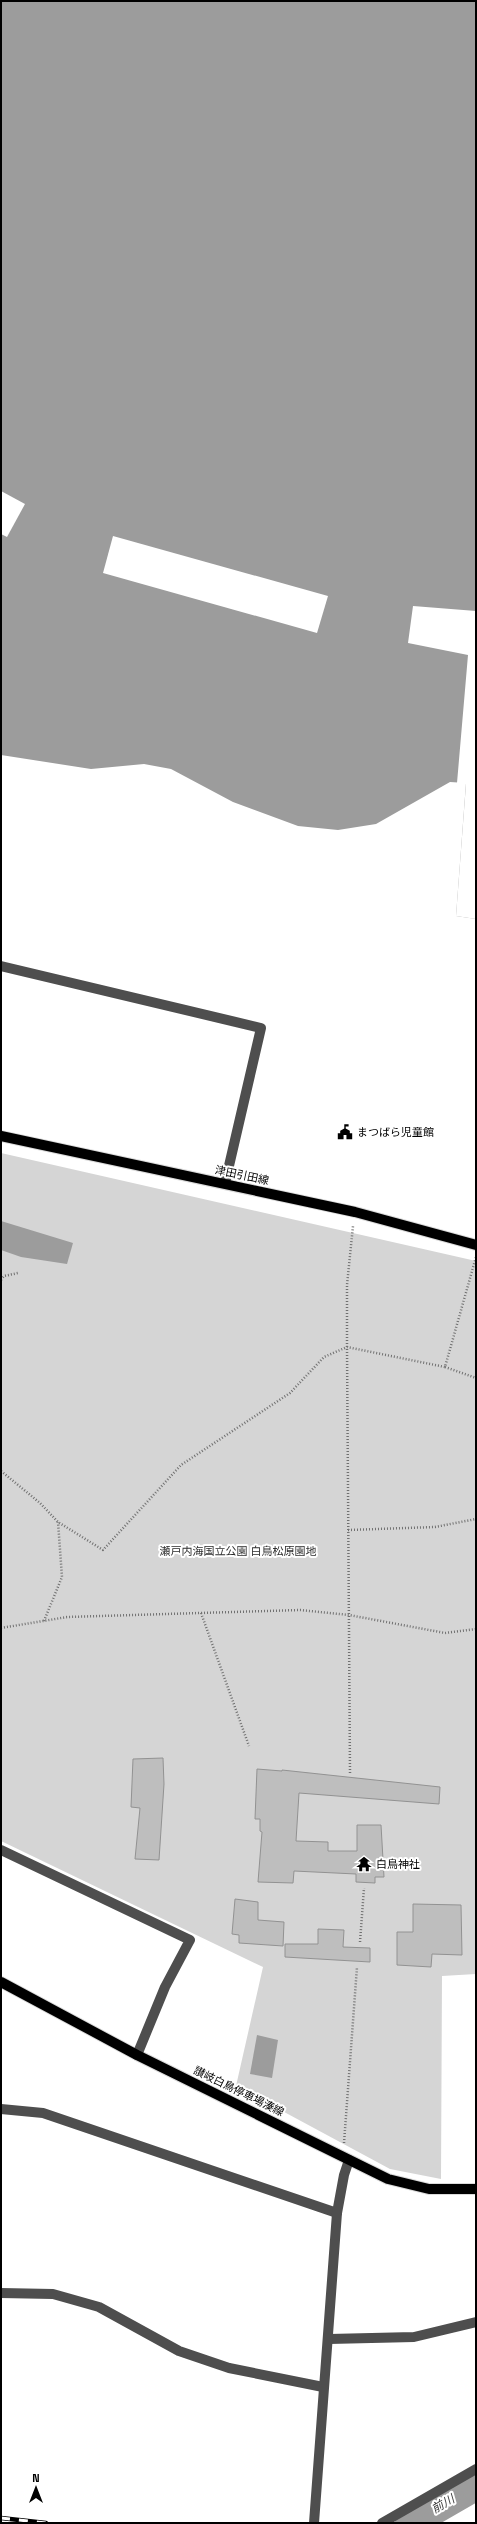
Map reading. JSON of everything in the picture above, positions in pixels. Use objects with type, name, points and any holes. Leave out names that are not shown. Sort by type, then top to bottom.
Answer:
[{"type":"main road","name":"津田引田線","points":[[1,1136],[355,1212],[476,1245]]},
{"type":"main road","name":"讃岐白鳥停車場湊線","points":[[1,1982],[136,2055],[388,2179],[429,2189],[476,2189]]},
{"type":"street","points":[[1,966],[261,1028],[225,1183]]},
{"type":"street","points":[[1,1850],[190,1940],[165,1987],[136,2055]]},
{"type":"street","points":[[1,2109],[43,2113],[337,2213]]},
{"type":"street","points":[[314,2523],[323,2387],[329,2339],[337,2213],[346,2157]]},
{"type":"street","points":[[1,2293],[53,2294],[99,2307],[178,2351],[230,2368],[323,2387]]},
{"type":"street","points":[[329,2339],[414,2337],[476,2322]]},
{"type":"street","points":[[382,2523],[476,2469]]},
{"type":"path","points":[[350,1773],[347,1284],[355,1212]]},
{"type":"path","points":[[445,1367],[476,1257]]},
{"type":"path","points":[[1,1280],[4,1276],[18,1273]]},
{"type":"path","points":[[1,1471],[40,1503],[58,1522],[103,1550],[181,1465],[290,1393],[324,1357],[347,1347],[445,1367],[476,1378]]},
{"type":"path","points":[[348,1530],[435,1527],[476,1519]]},
{"type":"path","points":[[44,1621],[62,1577],[58,1522]]},
{"type":"path","points":[[1,1628],[67,1618],[300,1610],[349,1615],[445,1633],[476,1629]]},
{"type":"path","points":[[202,1613],[249,1746]]},
{"type":"path","points":[[360,1942],[364,1888]]},
{"type":"path","points":[[346,2157],[357,1967]]},
{"type":"green space","name":"瀬戸内海国立公園 白鳥松原園地","points":[[1,1153],[476,1261],[476,1974],[442,1976],[441,2179],[390,2169],[236,2086],[263,1967],[1,1841]]},
{"type":"shaded area","points":[[1,1],[476,1],[476,919],[456,916],[466,783],[450,782],[376,824],[338,830],[298,826],[233,802],[171,769],[144,764],[91,769],[1,755]]},
{"type":"shaded area","points":[[1,1221],[73,1243],[67,1264],[21,1257],[1,1250]]},
{"type":"shaded area","points":[[257,2035],[278,2040],[272,2078],[250,2074]]},
{"type":"pier","points":[[1,491],[25,504],[7,537],[1,534]]},
{"type":"pier","points":[[113,536],[328,596],[317,633],[103,573]]},
{"type":"pier","points":[[413,606],[476,611],[476,919],[456,916],[466,784],[457,783],[468,655],[408,643]]},
{"type":"building","points":[[163,1758],[164,1784],[159,1860],[135,1859],[140,1808],[131,1807],[133,1759]]},
{"type":"building","points":[[257,1769],[282,1770],[440,1787],[439,1804],[299,1793],[296,1841],[328,1842],[328,1851],[357,1851],[357,1825],[381,1825],[384,1877],[375,1877],[375,1883],[356,1882],[356,1874],[294,1871],[293,1883],[258,1882],[262,1832],[260,1831],[260,1819],[255,1819]]},
{"type":"building","points":[[235,1899],[258,1902],[258,1920],[284,1922],[283,1946],[239,1943],[239,1935],[232,1934]]},
{"type":"building","points":[[413,1904],[461,1905],[462,1955],[432,1954],[431,1967],[397,1965],[397,1932],[413,1932]]},
{"type":"building","points":[[318,1929],[344,1930],[343,1947],[370,1948],[370,1962],[285,1957],[285,1944],[318,1944]]},
{"type":"waterway","name":"前川","points":[[410,2523],[476,2485]]},
{"type":"railway","points":[[1,2518],[46,2523]]},
{"type":"place","name":"まつばら児童館","points":[[345,1132]]},
{"type":"place","name":"白鳥神社","points":[[364,1864]]}]
